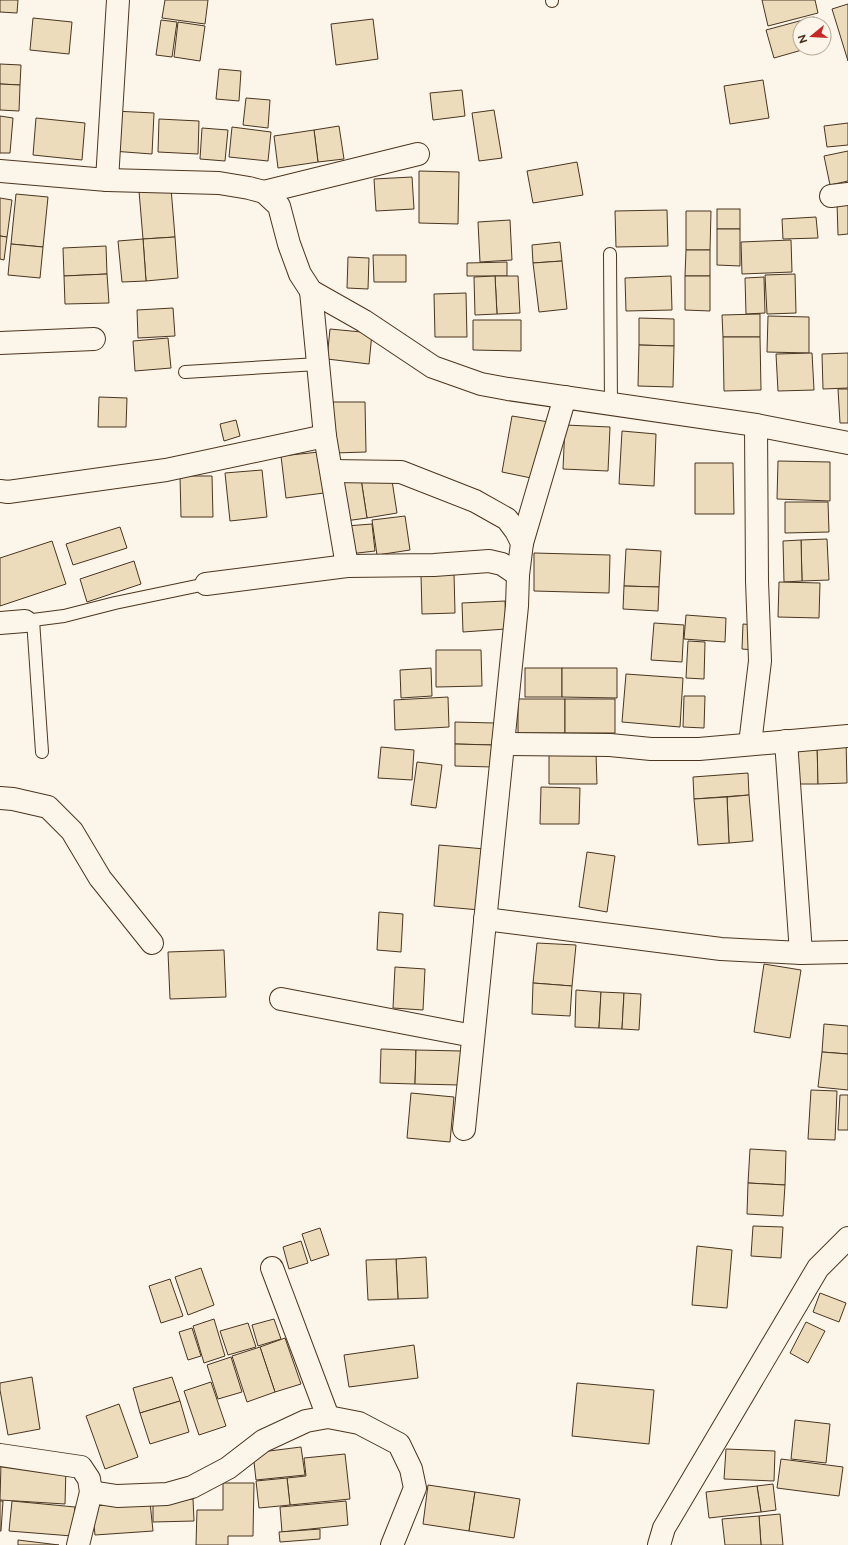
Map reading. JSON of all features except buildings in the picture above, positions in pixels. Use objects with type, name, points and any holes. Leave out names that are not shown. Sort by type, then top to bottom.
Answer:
[{"type":"street","points":[[107,180],[118,0]]},
{"type":"street","points":[[264,192],[418,154]]},
{"type":"street","points":[[0,171],[107,180],[219,183],[264,192],[279,206],[289,244],[300,274],[311,291],[325,436],[347,566]]},
{"type":"street","points":[[311,291],[364,321],[434,367],[481,384],[756,425],[848,444]]},
{"type":"street","points":[[0,343],[94,339]]},
{"type":"street","points":[[464,1129],[517,606],[518,575],[522,543],[565,397]]},
{"type":"street","points":[[750,744],[760,661],[757,581],[756,425]]},
{"type":"street","points":[[0,491],[8,492],[166,470],[325,436]]},
{"type":"street","points":[[332,471],[400,472],[428,482],[475,501],[507,518],[522,543]]},
{"type":"street","points":[[206,584],[347,566],[434,565],[489,561],[502,564],[518,575]]},
{"type":"street","points":[[0,623],[29,621]]},
{"type":"street","points":[[503,744],[610,745],[651,749],[698,749],[848,736]]},
{"type":"street","points":[[786,741],[801,953]]},
{"type":"street","points":[[0,798],[13,799],[48,807],[72,831],[100,878],[152,943]]},
{"type":"street","points":[[485,919],[721,949],[801,953],[848,952]]},
{"type":"street","points":[[281,999],[473,1036]]},
{"type":"street","points":[[659,1545],[664,1528],[818,1268],[848,1238]]},
{"type":"street","points":[[272,1268],[328,1417]]},
{"type":"street","points":[[91,1492],[117,1496],[168,1494],[192,1487],[228,1468],[263,1441],[306,1421],[328,1417],[359,1423],[398,1444],[411,1469],[415,1488],[392,1545]]},
{"type":"street","points":[[0,1455],[81,1467],[89,1479],[91,1492],[78,1545]]},
{"type":"lane","points":[[610,254],[611,404]]},
{"type":"lane","points":[[184,372],[318,364]]},
{"type":"lane","points":[[42,752],[29,621],[64,616],[115,603],[206,584]]}]
